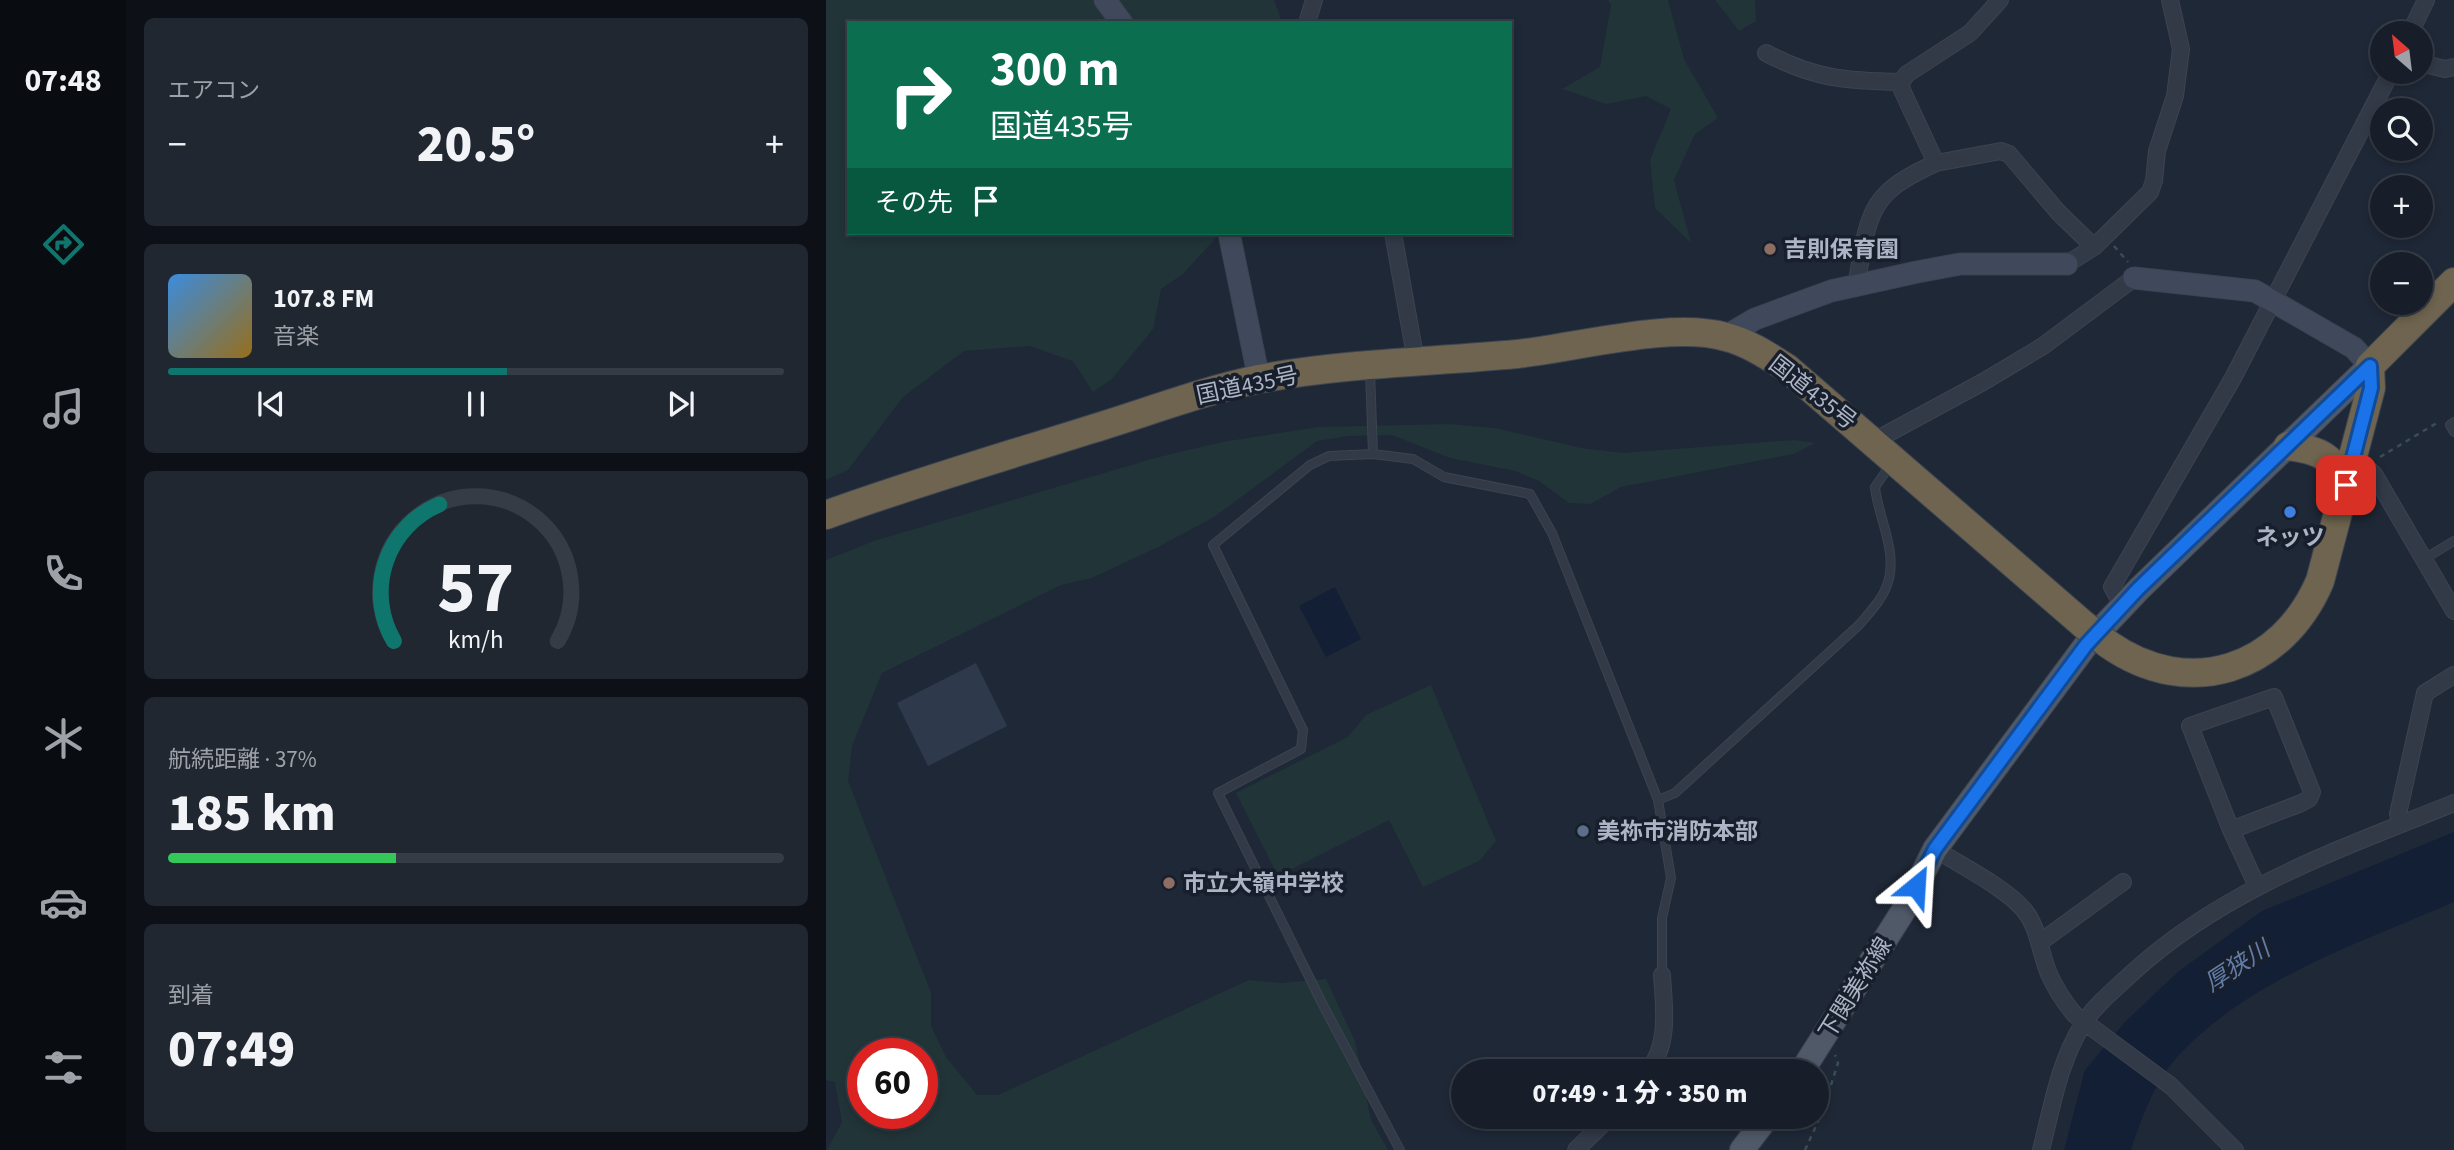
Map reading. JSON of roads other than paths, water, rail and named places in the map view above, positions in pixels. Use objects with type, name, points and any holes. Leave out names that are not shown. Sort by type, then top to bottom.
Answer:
[{"type":"highway","points":[[2370,366],[2454,282]]},
{"type":"highway","name":"国道435号","points":[[826,516],[914,483],[1182,399],[1259,379],[1370,365],[1518,354],[1668,333],[1697,332],[1726,337],[1758,349],[1787,368],[2084,625],[2126,657],[2149,666],[2189,672],[2224,669],[2269,649],[2283,639],[2310,603],[2320,581],[2355,473],[2371,388],[2370,366]]},
{"type":"highway","points":[[2288,446],[2313,449],[2338,468],[2355,473]]},
{"type":"main road","name":"下関美祢線","points":[[1811,1059],[1907,905],[1935,849],[2078,655],[2123,606],[2370,366]]},
{"type":"main road","points":[[1741,1150],[1758,1129]]},
{"type":"street","points":[[1105,0],[1121,21]]},
{"type":"street","points":[[1308,21],[1314,0]]},
{"type":"street","points":[[1936,163],[1902,90],[1901,82],[1907,74],[1970,33],[2000,0]]},
{"type":"street","points":[[1726,337],[1755,319],[1831,291],[1960,264],[2067,264],[2099,242],[2150,192],[2154,181],[2158,150],[2175,96],[2181,50],[2170,0]]},
{"type":"street","points":[[2416,21],[2426,0]]},
{"type":"street","points":[[1766,53],[1796,69],[1822,75],[1851,81],[1901,82]]},
{"type":"street","points":[[2433,66],[2445,69],[2454,67]]},
{"type":"street","points":[[2123,606],[2112,587],[2213,414],[2385,84]]},
{"type":"street","points":[[1860,284],[1858,275],[1868,219],[1889,190],[1903,178],[1936,163],[2001,151],[2009,154],[2058,212],[2099,242]]},
{"type":"street","points":[[1229,235],[1259,379]]},
{"type":"street","points":[[1393,235],[1416,361]]},
{"type":"street","points":[[1874,441],[2043,346],[2134,278],[2255,291],[2354,348],[2370,366]]},
{"type":"street","points":[[2355,473],[2374,474],[2454,611]]},
{"type":"street","points":[[2401,824],[2398,814],[2425,693],[2454,675]]},
{"type":"street","points":[[2231,830],[2299,804],[2309,799],[2312,792],[2274,697],[2190,726],[2231,830],[2257,886]]},
{"type":"street","points":[[2041,1150],[2054,1091],[2089,1027],[2112,991],[2154,953],[2187,927],[2257,886],[2454,803]]},
{"type":"street","points":[[1935,849],[2025,911],[2057,990],[2089,1027],[2171,1086],[2235,1150]]},
{"type":"street","points":[[2039,943],[2123,882]]},
{"type":"street","points":[[1655,1059],[1661,1049],[1664,1021],[1662,975]]},
{"type":"street","points":[[1576,1150],[1598,1129]]},
{"type":"lane","points":[[1370,365],[1373,454]]},
{"type":"lane","points":[[2454,422],[2450,425],[2454,432]]},
{"type":"lane","points":[[1400,1150],[1324,1007],[1218,793],[1301,749],[1303,730],[1213,545],[1310,464],[1329,457],[1373,454],[1413,459],[1444,477],[1530,494],[1552,533],[1658,800],[1671,878],[1662,918],[1662,975]]},
{"type":"lane","points":[[1658,800],[1675,793],[1859,625],[1875,606],[1888,584],[1891,564],[1875,487],[1894,460]]},
{"type":"lane","points":[[2424,559],[2454,541]]},
{"type":"water","points":[[1335,587],[1361,639],[1326,657],[1299,606]]},
{"type":"water","name":"厚狭川","points":[[2454,832],[2454,902],[2308,965],[2239,1004],[2208,1028],[2170,1065],[2156,1088],[2131,1150],[2064,1150],[2085,1070],[2125,1022],[2179,971],[2262,911]]},
{"type":"place","name":"吉則保育園","points":[[1770,249]]},
{"type":"place","name":"ネッツ","points":[[2290,512]]},
{"type":"place","name":"美祢市消防本部","points":[[1583,831]]},
{"type":"place","name":"市立大嶺中学校","points":[[1169,883]]}]
